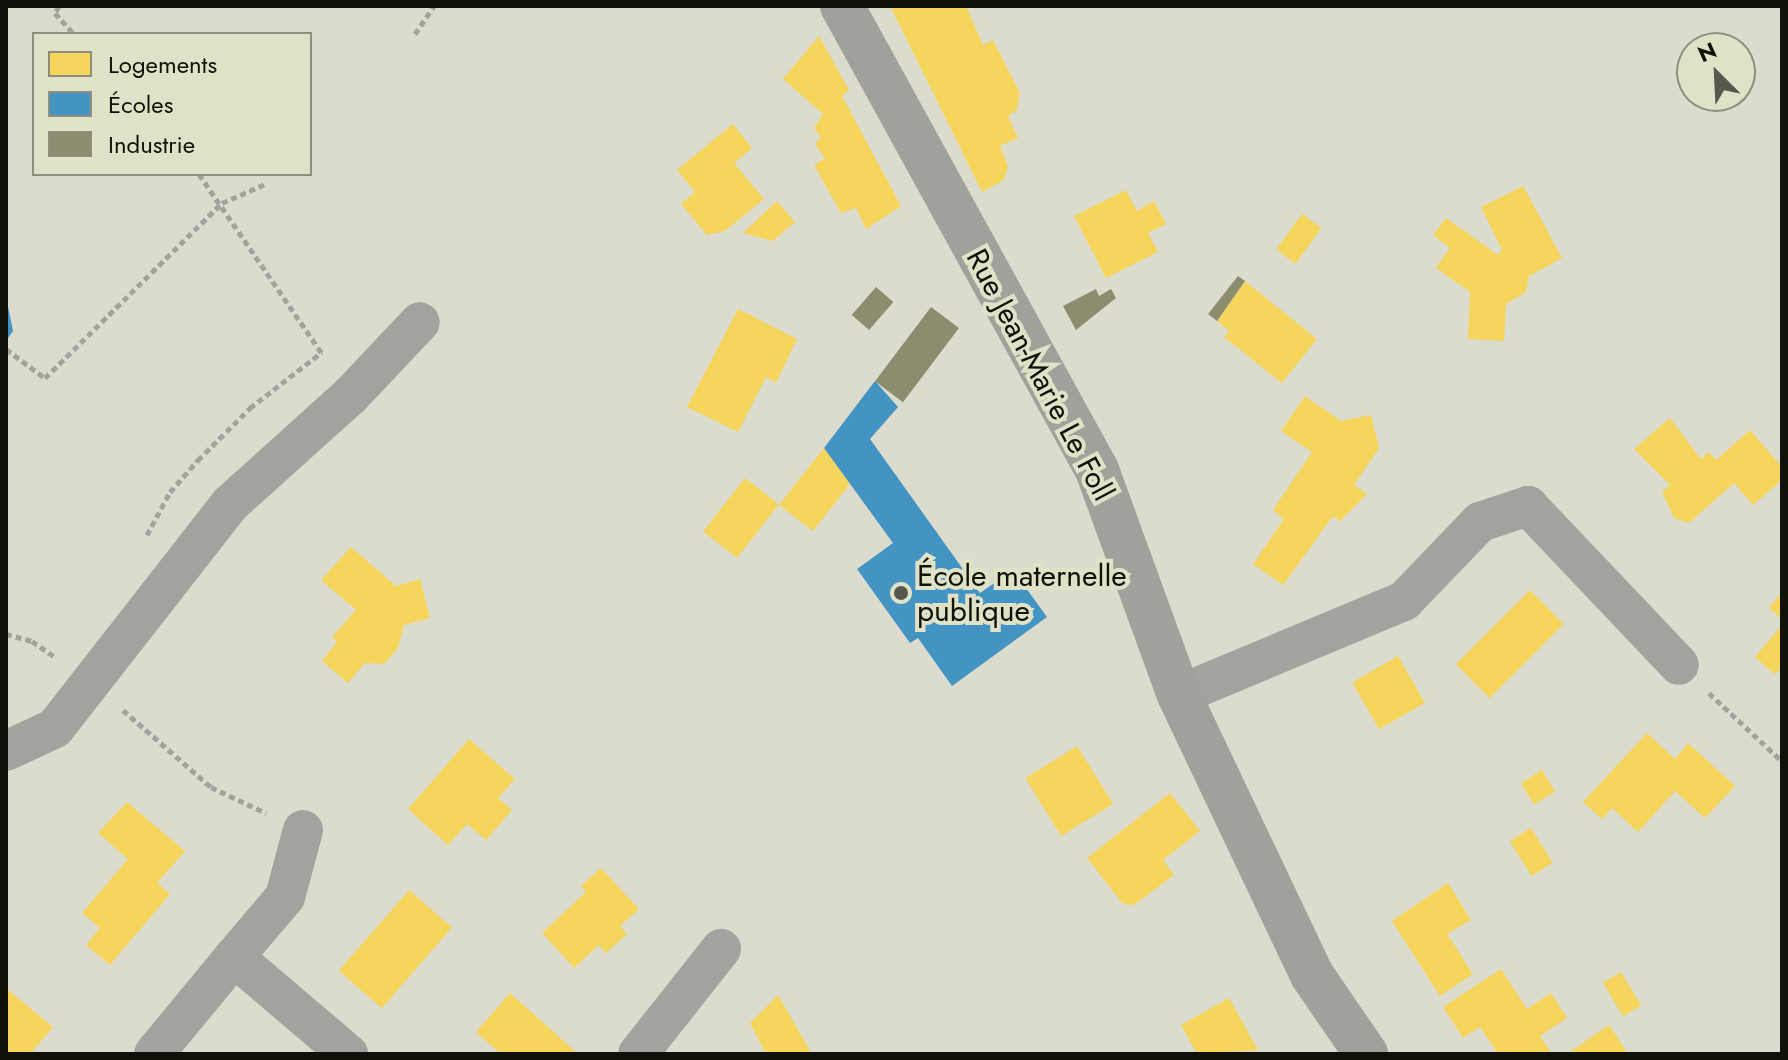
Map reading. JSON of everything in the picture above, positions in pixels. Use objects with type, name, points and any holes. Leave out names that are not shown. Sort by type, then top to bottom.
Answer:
[{"type":"main road","name":"Rue Jean-Marie Le Foll","points":[[842,6],[1097,470],[1179,695],[1312,975],[1366,1054]]},
{"type":"street","points":[[6,751],[55,728],[230,504],[351,395],[420,322]]},
{"type":"street","points":[[1179,695],[1404,601],[1480,522],[1528,506],[1679,665]]},
{"type":"street","points":[[154,1054],[285,897],[303,830]]},
{"type":"street","points":[[638,1054],[721,949]]},
{"type":"street","points":[[234,957],[348,1054]]},
{"type":"path","points":[[59,6],[55,13],[72,32]]},
{"type":"path","points":[[415,34],[434,6]]},
{"type":"path","points":[[201,176],[351,395]]},
{"type":"path","points":[[6,349],[45,378],[222,203],[265,184]]},
{"type":"path","points":[[6,634],[32,641],[91,682],[211,787],[303,830]]},
{"type":"path","points":[[1679,665],[1782,761]]},
{"type":"building: Logements","points":[[890,6],[966,6],[983,45],[993,40],[1020,93],[1017,110],[1008,116],[1018,138],[1000,146],[1008,167],[1004,180],[982,192]]},
{"type":"building: Logements","points":[[819,36],[849,90],[842,96],[901,206],[866,229],[856,208],[841,213],[814,165],[825,158],[815,144],[821,137],[814,128],[823,114],[783,79]]},
{"type":"building: Logements","points":[[733,124],[752,148],[734,163],[764,199],[725,231],[707,235],[681,204],[695,192],[677,170]]},
{"type":"building: Logements","points":[[1523,186],[1562,258],[1529,276],[1526,292],[1506,304],[1504,341],[1468,339],[1470,292],[1436,268],[1450,248],[1433,235],[1446,218],[1498,255],[1502,250],[1481,207]]},
{"type":"building: Logements","points":[[1126,190],[1137,211],[1154,201],[1166,224],[1148,233],[1158,252],[1106,278],[1074,216]]},
{"type":"building: Logements","points":[[777,201],[795,222],[773,241],[743,233]]},
{"type":"building: Logements","points":[[1302,214],[1321,228],[1296,264],[1276,250]]},
{"type":"building: Logements","points":[[1245,281],[1317,339],[1282,383],[1224,337],[1229,331],[1217,321]]},
{"type":"building: Logements","points":[[738,309],[797,339],[776,383],[766,377],[738,432],[687,407]]},
{"type":"building: Logements","points":[[1305,396],[1341,421],[1371,415],[1379,448],[1354,485],[1367,494],[1340,521],[1333,516],[1283,585],[1253,564],[1284,519],[1273,510],[1312,452],[1281,431]]},
{"type":"building: Logements","points":[[1670,418],[1701,459],[1709,452],[1716,460],[1750,430],[1782,467],[1782,480],[1753,505],[1734,483],[1689,523],[1674,518],[1662,492],[1670,485],[1634,449]]},
{"type":"building: Logements","points":[[824,448],[850,484],[813,531],[779,505]]},
{"type":"building: Logements","points":[[745,478],[779,504],[737,558],[703,532]]},
{"type":"building: Logements","points":[[351,547],[396,586],[420,579],[430,618],[404,625],[398,648],[384,664],[365,663],[348,683],[322,661],[337,642],[332,637],[356,610],[321,580]]},
{"type":"building: Logements","points":[[1530,590],[1564,624],[1490,698],[1456,664]]},
{"type":"building: Logements","points":[[1782,592],[1782,619],[1769,608]]},
{"type":"building: Logements","points":[[1782,625],[1782,668],[1774,674],[1755,657]]},
{"type":"building: Logements","points":[[1398,656],[1425,703],[1379,729],[1352,682]]},
{"type":"building: Logements","points":[[1647,733],[1675,759],[1688,743],[1735,786],[1705,818],[1675,791],[1638,832],[1612,808],[1602,819],[1583,802]]},
{"type":"building: Logements","points":[[469,739],[515,779],[498,798],[512,810],[486,840],[467,824],[448,845],[408,809]]},
{"type":"building: Logements","points":[[1077,746],[1113,804],[1061,836],[1025,778]]},
{"type":"building: Logements","points":[[1542,770],[1555,791],[1534,804],[1521,783]]},
{"type":"building: Logements","points":[[1170,793],[1200,831],[1163,860],[1174,875],[1134,905],[1123,904],[1087,858]]},
{"type":"building: Logements","points":[[127,802],[185,851],[157,883],[170,894],[110,965],[86,945],[100,928],[82,913],[128,859],[98,833]]},
{"type":"building: Logements","points":[[1531,828],[1553,863],[1532,876],[1510,841]]},
{"type":"building: Logements","points":[[601,868],[639,909],[620,926],[627,934],[606,953],[599,945],[574,968],[542,933],[586,892],[581,886]]},
{"type":"building: Logements","points":[[1448,883],[1471,920],[1447,934],[1473,974],[1440,996],[1392,921]]},
{"type":"building: Logements","points":[[409,890],[452,927],[382,1008],[339,971]]},
{"type":"building: Logements","points":[[1501,969],[1527,1009],[1551,993],[1567,1018],[1540,1036],[1552,1054],[1498,1054],[1480,1027],[1463,1038],[1443,1007]]},
{"type":"building: Logements","points":[[1621,972],[1641,1005],[1623,1016],[1603,983]]},
{"type":"building: Logements","points":[[6,988],[53,1027],[30,1054],[6,1054]]},
{"type":"building: Logements","points":[[510,993],[576,1052],[501,1054],[476,1032]]},
{"type":"building: Logements","points":[[778,995],[812,1054],[766,1054],[750,1023]]},
{"type":"building: Logements","points":[[1229,998],[1258,1050],[1197,1054],[1181,1025]]},
{"type":"building: Logements","points":[[1609,1025],[1628,1054],[1567,1054]]},
{"type":"building: Écoles","points":[[6,297],[13,331],[6,341]]},
{"type":"building: Écoles","points":[[875,381],[898,407],[870,439],[980,593],[1013,570],[1047,617],[952,686],[918,638],[910,643],[857,569],[893,543],[824,448]]},
{"type":"building: Industrie","points":[[1238,276],[1245,281],[1217,321],[1208,314]]},
{"type":"building: Industrie","points":[[876,287],[893,302],[869,330],[852,315]]},
{"type":"building: Industrie","points":[[1096,289],[1099,296],[1111,289],[1116,298],[1076,330],[1063,306]]},
{"type":"building: Industrie","points":[[931,307],[959,328],[903,402],[875,381]]},
{"type":"place","name":"École maternelle publique","points":[[901,593]]}]
